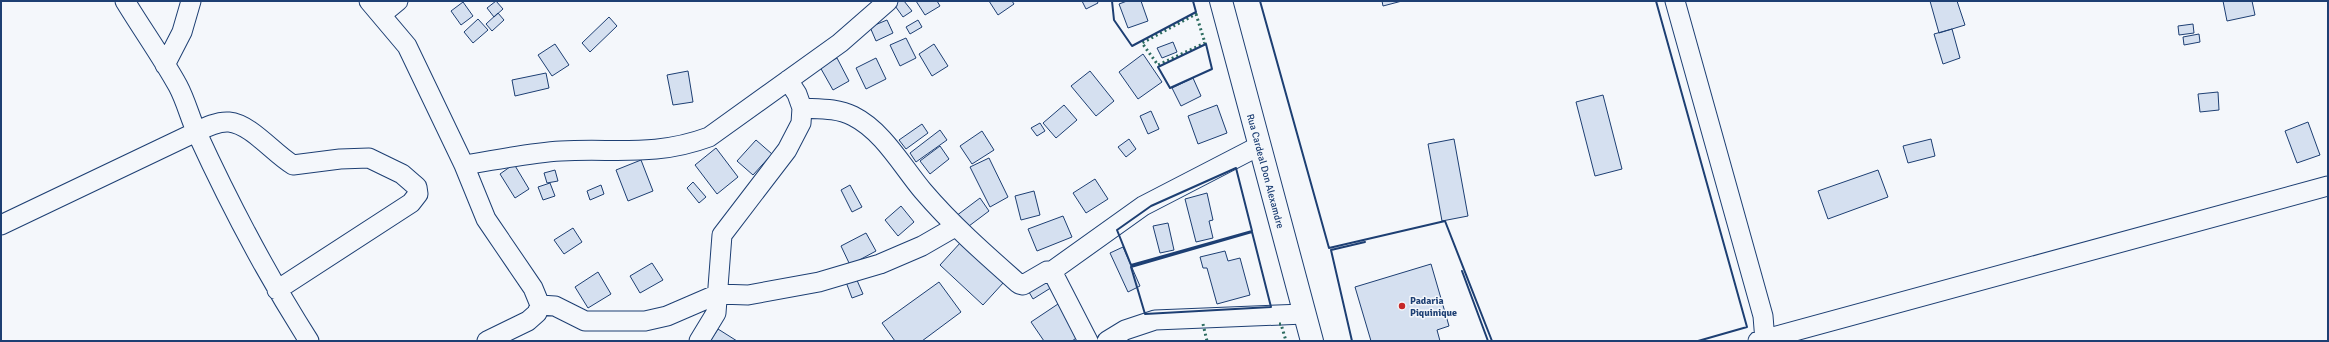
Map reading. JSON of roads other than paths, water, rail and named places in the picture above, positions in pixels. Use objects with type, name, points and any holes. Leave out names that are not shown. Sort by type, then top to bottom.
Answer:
[{"type":"main road","name":"Rua Cardeal Don Alexamdre","points":[[1221,1],[1312,341]]},
{"type":"street","points":[[125,1],[186,102],[196,132],[277,290],[309,341]]},
{"type":"street","points":[[165,65],[182,32],[192,1]]},
{"type":"street","points":[[398,1],[375,8],[407,46],[464,165],[486,219],[533,288],[540,305],[537,313],[528,321],[488,341]]},
{"type":"street","points":[[464,165],[561,151],[634,152],[691,144],[709,137],[721,129],[840,42],[888,1]]},
{"type":"street","points":[[1675,1],[1763,316],[1763,340],[2328,186]]},
{"type":"street","points":[[699,341],[716,313],[718,294],[718,261],[722,235],[787,150],[801,123],[802,108],[797,94],[788,80]]},
{"type":"street","points":[[802,108],[831,109],[852,116],[862,122],[881,139],[955,227],[1019,284],[1023,285],[1047,271],[1052,271],[1143,206],[1259,146]]},
{"type":"street","points":[[1,225],[196,132],[214,124],[228,122],[249,130],[293,165],[340,159],[369,158],[402,174],[417,187],[418,194],[411,203],[277,290]]},
{"type":"street","points":[[540,305],[554,306],[585,321],[645,322],[667,316],[718,294],[748,295],[819,282],[880,264],[922,246],[955,227]]},
{"type":"street","points":[[1052,271],[1088,341]]},
{"type":"street","points":[[1107,341],[1125,330],[1155,320],[1304,314]]},
{"type":"place","name":"Padaria Piquinique","points":[[1402,306]]}]
